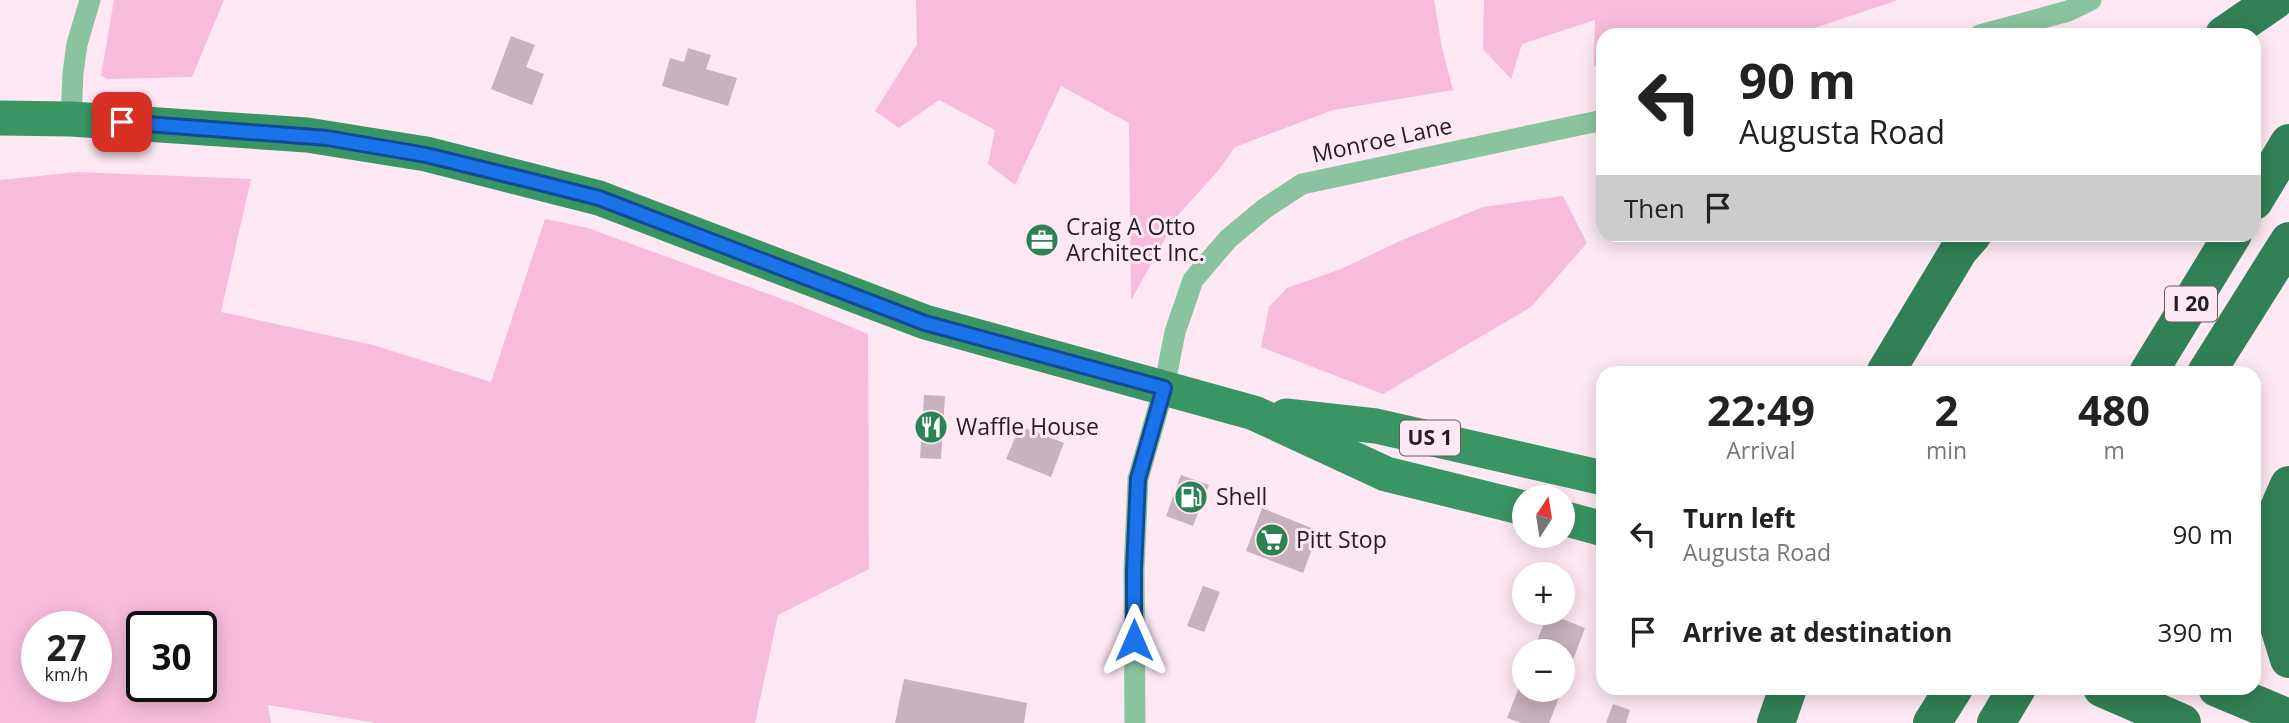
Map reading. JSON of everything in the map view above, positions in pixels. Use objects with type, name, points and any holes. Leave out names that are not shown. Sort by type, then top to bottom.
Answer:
[{"type":"highway","points":[[2234,28],[2276,0]]},
{"type":"highway","points":[[2261,190],[2289,144]]},
{"type":"highway","name":"I 20","points":[[2210,366],[2289,241]]},
{"type":"highway","points":[[1889,366],[1966,242]]},
{"type":"highway","name":"I 20","points":[[2152,366],[2228,242]]},
{"type":"highway","points":[[2289,485],[2274,519],[2271,601],[2289,659]]},
{"type":"highway","points":[[1776,723],[1786,695]]},
{"type":"highway","points":[[1932,723],[1950,695]]},
{"type":"highway","points":[[2118,695],[2182,723]]},
{"type":"highway","points":[[2234,695],[2289,718]]},
{"type":"main road","name":"US 1","points":[[0,118],[71,119],[307,135],[450,160],[599,198],[925,323],[1254,413],[1386,474],[1512,505]]},
{"type":"main road","name":"US 1","points":[[1254,413],[1376,426],[1596,476]]},
{"type":"main road","points":[[1575,521],[1596,527]]},
{"type":"street","points":[[71,119],[77,44],[90,0]]},
{"type":"street","points":[[2006,28],[2068,11],[2091,0]]},
{"type":"street","name":"Monroe Lane","points":[[1135,723],[1134,570],[1138,479],[1164,388],[1175,332],[1193,280],[1228,239],[1264,209],[1302,184],[1596,121]]},
{"type":"shaded area","points":[[114,0],[224,0],[192,77],[108,79],[101,76]]},
{"type":"shaded area","points":[[916,0],[1434,0],[1453,90],[1333,110],[1235,147],[1218,171],[1179,214],[1131,300],[1129,123],[1061,86],[1015,185],[988,164],[995,130],[939,100],[899,128],[875,111],[917,45]]},
{"type":"shaded area","points":[[1484,0],[1898,0],[1815,28],[1596,28],[1594,66],[1595,20],[1522,44],[1511,79],[1483,49]]},
{"type":"shaded area","points":[[78,172],[251,179],[221,312],[373,345],[491,382],[545,219],[588,228],[793,303],[868,334],[869,569],[778,615],[755,723],[376,723],[268,705],[271,723],[0,723],[0,180]]},
{"type":"shaded area","points":[[1563,196],[1587,243],[1531,307],[1383,394],[1261,347],[1269,307],[1287,288],[1341,269],[1483,207]]},
{"type":"building","points":[[511,36],[535,45],[526,67],[544,74],[532,105],[491,89]]},
{"type":"building","points":[[688,48],[711,55],[706,69],[737,78],[728,106],[662,86],[670,58],[684,62]]},
{"type":"building","points":[[924,395],[945,396],[941,459],[920,458]]},
{"type":"building","points":[[1020,426],[1064,443],[1051,477],[1006,459]]},
{"type":"building","points":[[1181,475],[1209,485],[1193,526],[1166,516]]},
{"type":"building","points":[[1262,508],[1319,531],[1303,573],[1246,551]]},
{"type":"building","points":[[1203,586],[1220,592],[1204,632],[1187,626]]},
{"type":"building","points":[[1575,624],[1585,628],[1575,655],[1575,639],[1538,639],[1543,625]]},
{"type":"building","points":[[904,679],[1027,703],[1024,723],[895,723]]},
{"type":"building","points":[[1513,702],[1557,702],[1549,723],[1521,723],[1507,718]]},
{"type":"building","points":[[1613,704],[1630,710],[1626,723],[1606,723]]},
{"type":"place","name":"Craig A Otto Architect Inc.","points":[[1042,240]]},
{"type":"place","name":"Waffle House","points":[[931,427]]},
{"type":"place","name":"Shell","points":[[1191,497]]},
{"type":"place","name":"Pitt Stop","points":[[1272,540]]},
{"type":"route","points":[[122,122],[307,135],[368,144],[426,155],[599,198],[925,323],[1164,388],[1138,479],[1134,640]]}]
